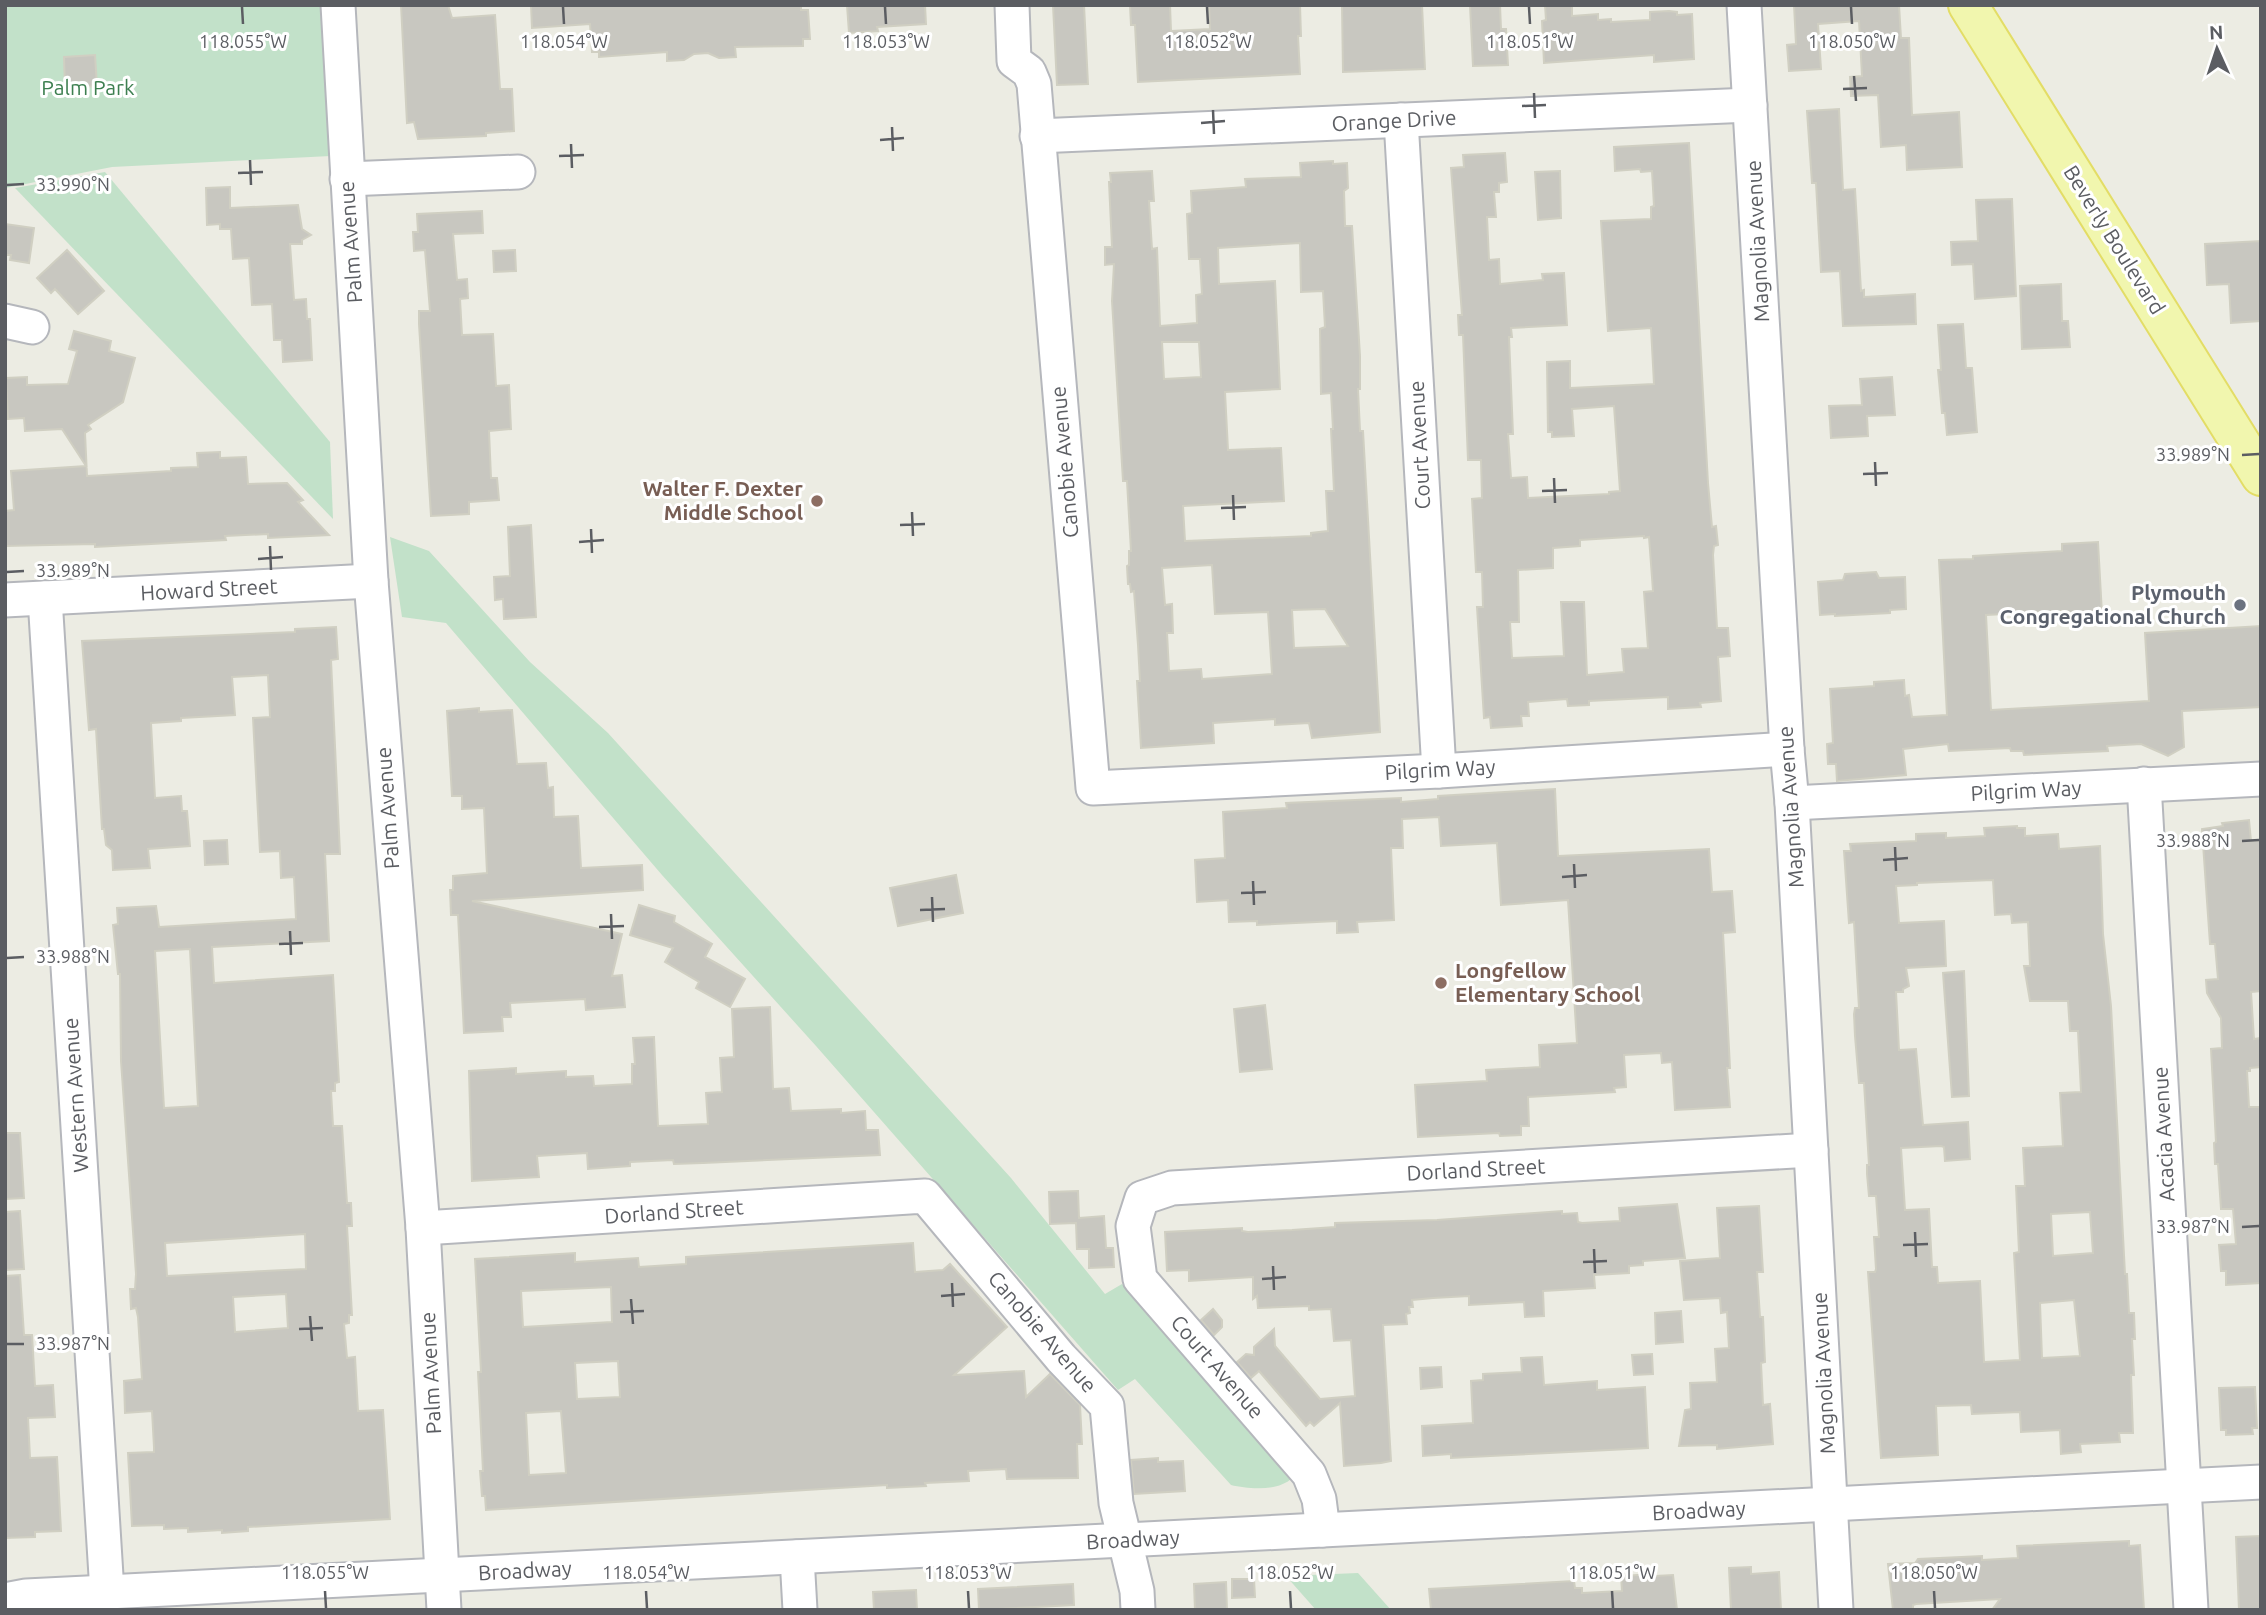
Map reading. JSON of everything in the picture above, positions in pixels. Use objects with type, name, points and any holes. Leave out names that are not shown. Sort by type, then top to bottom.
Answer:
[{"type":"main road","name":"Beverly Boulevard","points":[[1968,5],[2261,476]]},
{"type":"street","name":"Palm Avenue","points":[[338,5],[370,581],[423,1228],[444,1610]]},
{"type":"street","name":"Canobie Avenue","points":[[1012,5],[1014,61],[1029,72],[1034,84],[1093,788]]},
{"type":"street","name":"Magnolia Avenue","points":[[1744,5],[1792,803],[1836,1610]]},
{"type":"street","name":"Orange Drive","points":[[1037,136],[1750,105]]},
{"type":"street","name":"Court Avenue","points":[[1401,120],[1439,771]]},
{"type":"street","points":[[347,180],[518,172]]},
{"type":"street","name":"Howard Street","points":[[5,600],[370,581]]},
{"type":"street","name":"Western Avenue","points":[[46,598],[107,1592]]},
{"type":"street","name":"Pilgrim Way","points":[[1093,788],[1439,771],[1787,749]]},
{"type":"street","name":"Pilgrim Way","points":[[1792,803],[2261,779]]},
{"type":"street","name":"Acacia Avenue","points":[[2144,784],[2191,1610]]},
{"type":"street","name":"Dorland Street","points":[[1142,1198],[1172,1188],[1811,1150]]},
{"type":"street","name":"Canobie Avenue","points":[[925,1196],[1061,1358],[1107,1406],[1116,1503],[1137,1591],[1138,1610]]},
{"type":"street","name":"Dorland Street","points":[[423,1228],[925,1196]]},
{"type":"street","name":"Court Avenue","points":[[1142,1198],[1133,1226],[1140,1279],[1309,1474],[1320,1499],[1323,1530]]},
{"type":"street","name":"Broadway","points":[[12,1597],[107,1592],[202,1599],[442,1575],[2261,1482]]},
{"type":"street","points":[[797,1557],[800,1610]]},
{"type":"green space","name":"Palm Park","points":[[5,5],[323,5],[331,156],[112,167],[5,188]]},
{"type":"green space","points":[[105,172],[330,442],[333,519],[15,188]]},
{"type":"green space","points":[[390,537],[429,551],[530,662],[608,733],[1011,1178],[1105,1294],[1122,1284],[1292,1478],[1279,1486],[1271,1487],[1231,1485],[1135,1379],[1118,1390],[662,875],[446,623],[402,617]]},
{"type":"green space","points":[[1358,1573],[1391,1610],[1316,1610],[1286,1576]]},
{"type":"building","points":[[401,5],[448,5],[452,18],[495,15],[500,89],[512,89],[514,131],[486,133],[486,136],[418,139],[414,122],[407,123]]},
{"type":"building","points":[[531,5],[801,5],[801,10],[808,10],[810,39],[803,39],[803,46],[735,47],[736,57],[719,58],[708,53],[694,54],[684,60],[667,61],[667,52],[599,57],[599,52],[592,52],[590,24],[532,28]]},
{"type":"building","points":[[847,5],[925,5],[926,24],[877,27],[878,31],[849,33]]},
{"type":"building","points":[[1053,5],[1084,5],[1088,84],[1057,85]]},
{"type":"building","points":[[1130,5],[1170,5],[1171,31],[1210,29],[1209,5],[1300,5],[1300,74],[1138,82],[1135,25],[1131,25]]},
{"type":"building","points":[[1342,5],[1422,5],[1425,69],[1343,72]]},
{"type":"building","points":[[1470,5],[1500,5],[1501,29],[1506,29],[1508,65],[1473,66]]},
{"type":"building","points":[[1545,5],[1572,5],[1572,16],[1598,14],[1598,20],[1611,19],[1611,22],[1650,20],[1650,12],[1692,14],[1694,59],[1654,62],[1654,55],[1544,63],[1542,21],[1546,20]]},
{"type":"building","points":[[1794,5],[1899,5],[1901,38],[1909,38],[1912,115],[1959,112],[1962,167],[1907,170],[1906,145],[1881,147],[1878,95],[1851,96],[1850,77],[1862,76],[1859,21],[1818,24],[1821,69],[1789,71],[1787,45],[1796,44]]},
{"type":"building","points":[[95,55],[97,86],[65,89],[64,57]]},
{"type":"building","points":[[1839,109],[1843,190],[1855,189],[1861,291],[1864,290],[1864,297],[1915,294],[1916,324],[1843,326],[1840,271],[1821,272],[1816,183],[1812,183],[1807,111]]},
{"type":"building","points":[[1689,143],[1708,483],[1712,527],[1716,526],[1718,545],[1714,546],[1713,555],[1717,628],[1728,628],[1730,656],[1718,657],[1721,701],[1700,703],[1701,707],[1668,709],[1668,697],[1589,701],[1589,705],[1568,706],[1567,699],[1528,702],[1529,716],[1521,716],[1522,726],[1491,728],[1490,717],[1484,718],[1477,607],[1483,607],[1482,572],[1476,572],[1472,499],[1482,498],[1481,460],[1468,460],[1463,335],[1459,335],[1458,315],[1462,315],[1451,168],[1464,167],[1463,155],[1505,153],[1507,182],[1499,183],[1499,192],[1494,192],[1496,217],[1487,217],[1489,260],[1499,259],[1500,284],[1543,280],[1542,274],[1564,273],[1567,325],[1511,328],[1512,337],[1509,337],[1513,434],[1508,434],[1511,478],[1527,477],[1528,498],[1609,494],[1620,491],[1614,406],[1572,409],[1574,436],[1552,437],[1552,432],[1548,432],[1547,362],[1570,361],[1570,388],[1654,384],[1651,328],[1608,331],[1601,221],[1651,219],[1651,207],[1654,206],[1652,171],[1615,171],[1614,147]],"holes":[[[1649,537],[1653,591],[1644,592],[1648,648],[1622,649],[1624,672],[1587,675],[1584,602],[1561,602],[1564,656],[1512,658],[1510,622],[1519,622],[1518,570],[1553,568],[1553,548],[1580,546],[1580,540]]]},
{"type":"building","points":[[1300,163],[1347,163],[1348,188],[1344,191],[1345,226],[1352,226],[1360,356],[1360,431],[1363,431],[1380,732],[1312,738],[1309,723],[1275,725],[1275,719],[1213,723],[1214,743],[1141,748],[1138,645],[1134,591],[1131,592],[1128,584],[1127,566],[1131,551],[1127,481],[1123,481],[1112,301],[1114,264],[1105,265],[1105,247],[1112,247],[1110,173],[1152,171],[1154,201],[1149,201],[1152,249],[1157,248],[1160,326],[1197,323],[1196,295],[1202,294],[1200,259],[1189,259],[1187,214],[1192,213],[1191,191],[1246,187],[1245,179],[1301,177]],"holes":[[[1300,243],[1301,292],[1323,291],[1325,327],[1320,329],[1321,394],[1331,393],[1333,429],[1334,491],[1326,491],[1328,531],[1311,533],[1311,536],[1185,541],[1183,506],[1284,501],[1281,448],[1228,450],[1225,392],[1280,389],[1275,281],[1219,284],[1218,248]],[[1162,342],[1199,342],[1201,377],[1164,379]],[[1212,565],[1215,614],[1268,612],[1272,674],[1202,679],[1201,669],[1169,671],[1167,633],[1173,633],[1172,604],[1165,605],[1162,568]],[[1325,609],[1348,646],[1294,648],[1292,610]]]},
{"type":"building","points":[[1560,171],[1561,218],[1538,220],[1535,172]]},
{"type":"building","points":[[230,187],[230,208],[298,205],[302,229],[311,235],[302,240],[302,244],[290,244],[294,300],[306,299],[312,360],[283,362],[282,340],[274,340],[272,304],[252,305],[249,258],[233,259],[231,229],[220,229],[220,224],[207,225],[206,188]]},
{"type":"building","points":[[2012,199],[2016,296],[1975,299],[1973,264],[1952,265],[1951,242],[1978,241],[1976,200]]},
{"type":"building","points":[[482,211],[483,233],[453,234],[457,280],[467,279],[468,298],[460,299],[462,335],[493,334],[496,386],[509,385],[511,429],[489,431],[491,478],[497,478],[499,500],[469,502],[469,514],[431,516],[419,324],[419,311],[430,311],[425,250],[414,251],[413,232],[418,232],[417,214]]},
{"type":"building","points":[[5,224],[34,228],[29,263],[10,260],[11,255],[5,255]]},
{"type":"building","points":[[2261,241],[2261,321],[2231,323],[2229,284],[2207,285],[2205,244]]},
{"type":"building","points":[[67,250],[104,291],[78,314],[55,289],[51,293],[37,278]]},
{"type":"building","points":[[515,250],[516,271],[494,272],[493,251]]},
{"type":"building","points":[[2061,284],[2062,321],[2068,321],[2070,347],[2022,349],[2020,286]]},
{"type":"building","points":[[1963,324],[1966,368],[1972,368],[1977,432],[1947,435],[1938,370],[1941,370],[1938,325]]},
{"type":"building","points":[[74,331],[111,341],[109,351],[135,358],[123,402],[88,425],[91,429],[85,433],[87,476],[198,467],[197,453],[220,452],[220,458],[246,457],[248,484],[287,483],[303,500],[298,502],[329,535],[268,538],[268,534],[225,536],[226,540],[95,547],[95,544],[5,546],[5,511],[14,510],[11,471],[86,466],[62,429],[25,431],[24,418],[8,419],[6,378],[27,377],[27,385],[68,384],[77,351],[69,349]]},
{"type":"building","points":[[1892,377],[1895,415],[1867,416],[1868,436],[1831,438],[1829,406],[1862,405],[1860,379]]},
{"type":"building","points":[[531,525],[536,617],[504,619],[503,599],[495,600],[494,577],[510,576],[508,527]]},
{"type":"building","points":[[2098,542],[2102,614],[2066,616],[2065,611],[1986,615],[1991,710],[2149,701],[2145,633],[2261,626],[2261,707],[2182,711],[2184,747],[2168,756],[2141,744],[2107,746],[2108,751],[2024,755],[2023,751],[2011,751],[2010,748],[1949,751],[1948,744],[1903,749],[1906,775],[1837,781],[1836,764],[1828,764],[1827,744],[1833,743],[1830,689],[1874,686],[1874,682],[1904,680],[1905,696],[1909,695],[1912,717],[1947,715],[1939,560],[2062,551],[2062,544]]},
{"type":"building","points":[[1876,572],[1879,578],[1905,577],[1906,609],[1890,610],[1890,613],[1820,615],[1818,582],[1843,580],[1845,574]]},
{"type":"building","points":[[336,627],[338,659],[331,660],[340,854],[325,854],[329,941],[212,947],[214,983],[333,975],[339,1082],[335,1083],[335,1091],[331,1091],[333,1126],[342,1126],[347,1203],[351,1203],[352,1226],[347,1226],[352,1315],[349,1315],[349,1323],[344,1324],[347,1358],[355,1357],[358,1411],[383,1410],[390,1519],[248,1527],[248,1531],[222,1533],[222,1530],[188,1532],[188,1528],[164,1529],[164,1525],[132,1526],[128,1453],[154,1452],[154,1447],[152,1411],[125,1413],[124,1381],[142,1379],[138,1317],[136,1308],[131,1309],[130,1289],[135,1289],[136,1274],[121,1061],[120,974],[113,925],[118,924],[117,908],[156,906],[159,927],[296,919],[294,877],[281,878],[280,851],[260,852],[253,718],[270,717],[268,675],[232,677],[235,715],[181,718],[181,721],[151,723],[155,798],[181,796],[182,811],[187,811],[190,846],[148,849],[150,868],[113,870],[112,850],[106,845],[102,829],[96,729],[89,730],[82,641],[295,632],[295,629]],"holes":[[[190,949],[198,1106],[164,1108],[155,951]],[[305,1234],[306,1269],[167,1276],[165,1243]],[[286,1294],[288,1328],[235,1332],[233,1297]]]},
{"type":"building","points":[[479,708],[479,712],[512,710],[517,764],[546,763],[548,788],[553,787],[554,817],[578,816],[581,868],[642,865],[643,890],[472,901],[622,934],[612,976],[622,975],[625,1007],[586,1010],[585,999],[510,1003],[511,1017],[502,1017],[503,1031],[464,1033],[458,915],[451,915],[450,890],[453,890],[453,876],[487,873],[484,808],[462,809],[462,796],[452,796],[447,711]]},
{"type":"building","points":[[1555,789],[1558,856],[1709,849],[1712,892],[1732,891],[1735,932],[1723,933],[1730,1107],[1675,1110],[1672,1062],[1662,1063],[1661,1053],[1624,1055],[1626,1087],[1614,1088],[1615,1092],[1528,1097],[1529,1126],[1521,1126],[1521,1135],[1500,1136],[1499,1133],[1418,1137],[1415,1085],[1487,1081],[1486,1070],[1540,1067],[1539,1045],[1577,1043],[1568,900],[1501,905],[1497,843],[1441,846],[1439,817],[1402,819],[1403,848],[1391,848],[1394,920],[1357,922],[1358,932],[1337,933],[1337,921],[1257,925],[1257,921],[1229,922],[1228,900],[1197,902],[1195,860],[1225,858],[1223,812],[1287,808],[1286,803],[1401,798],[1401,802],[1438,799],[1438,796]]},
{"type":"building","points":[[2249,820],[2251,841],[2261,841],[2261,991],[2251,992],[2254,1039],[2261,1038],[2261,1067],[2247,1071],[2249,1107],[2261,1109],[2261,1283],[2226,1285],[2226,1271],[2221,1271],[2219,1245],[2236,1244],[2233,1209],[2221,1209],[2218,1164],[2215,1164],[2211,1049],[2222,1048],[2221,1018],[2207,993],[2206,980],[2218,979],[2215,944],[2210,944],[2202,829],[2223,826],[2222,823]]},
{"type":"building","points":[[2017,826],[2025,828],[2025,836],[2058,834],[2059,849],[2100,846],[2103,934],[2111,1006],[2125,1274],[2129,1313],[2134,1313],[2134,1375],[2131,1375],[2133,1433],[2119,1433],[2120,1442],[2080,1444],[2081,1452],[2061,1454],[2060,1430],[2021,1432],[2020,1412],[1972,1414],[1971,1405],[1936,1406],[1938,1455],[1881,1458],[1868,1272],[1875,1272],[1876,1269],[1874,1237],[1879,1237],[1876,1196],[1869,1196],[1867,1174],[1869,1165],[1864,1083],[1859,1083],[1855,1036],[1854,1014],[1855,1008],[1859,1008],[1854,922],[1849,923],[1844,851],[1851,851],[1850,844],[1916,841],[1916,834],[1946,833],[1946,838],[1985,836],[1984,828]],"holes":[[[1993,880],[1995,915],[2011,914],[2012,923],[2028,922],[2030,966],[2024,966],[2030,1001],[2068,1001],[2070,1031],[2078,1031],[2081,1092],[2060,1093],[2063,1146],[2023,1148],[2025,1186],[2016,1186],[2019,1252],[2014,1253],[2020,1360],[1984,1362],[1980,1281],[1938,1283],[1937,1267],[1932,1267],[1929,1209],[1905,1210],[1901,1148],[1941,1146],[1944,1147],[1945,1161],[1970,1159],[1968,1122],[1923,1125],[1916,1049],[1899,1050],[1896,992],[1903,992],[1903,989],[1909,986],[1906,968],[1946,966],[1944,921],[1899,923],[1896,886]],[[2090,1212],[2093,1253],[2053,1256],[2051,1214]],[[2074,1300],[2080,1356],[2042,1358],[2040,1303]]]},
{"type":"building","points":[[227,840],[228,864],[205,865],[204,841]]},
{"type":"building","points":[[956,875],[963,913],[898,926],[890,888]]},
{"type":"building","points":[[639,905],[675,916],[674,922],[712,944],[705,957],[745,979],[730,1007],[696,988],[699,982],[665,962],[673,948],[630,935]]},
{"type":"building","points":[[1964,971],[1969,1096],[1952,1097],[1943,973]]},
{"type":"building","points":[[1265,1005],[1272,1069],[1240,1072],[1234,1009]]},
{"type":"building","points":[[770,1007],[773,1089],[789,1088],[791,1111],[865,1111],[866,1130],[878,1130],[880,1155],[674,1164],[673,1160],[630,1162],[630,1166],[588,1169],[587,1153],[537,1156],[539,1177],[472,1181],[469,1071],[516,1068],[516,1074],[566,1071],[566,1077],[593,1076],[594,1086],[632,1084],[632,1064],[635,1064],[633,1038],[654,1037],[658,1126],[708,1124],[706,1093],[722,1092],[720,1058],[734,1057],[732,1009]]},
{"type":"building","points":[[5,1133],[20,1133],[24,1198],[5,1199]]},
{"type":"building","points":[[1078,1191],[1079,1218],[1104,1216],[1106,1248],[1113,1248],[1114,1267],[1089,1268],[1089,1249],[1077,1249],[1076,1223],[1050,1224],[1049,1192]]},
{"type":"building","points":[[1677,1204],[1685,1258],[1643,1261],[1643,1265],[1629,1266],[1629,1273],[1594,1275],[1595,1288],[1543,1291],[1544,1316],[1525,1317],[1524,1302],[1469,1305],[1469,1296],[1433,1298],[1412,1300],[1413,1307],[1409,1307],[1410,1313],[1406,1314],[1407,1324],[1383,1325],[1391,1461],[1381,1463],[1344,1466],[1340,1403],[1314,1426],[1310,1422],[1306,1426],[1259,1371],[1251,1378],[1237,1362],[1246,1354],[1254,1355],[1254,1347],[1274,1329],[1275,1346],[1320,1399],[1355,1396],[1351,1340],[1334,1341],[1331,1309],[1309,1310],[1309,1306],[1258,1308],[1257,1296],[1253,1299],[1253,1277],[1189,1281],[1189,1270],[1167,1271],[1165,1232],[1242,1228],[1242,1231],[1248,1232],[1292,1230],[1335,1227],[1335,1223],[1437,1220],[1562,1211],[1562,1214],[1577,1213],[1578,1222],[1582,1223],[1620,1221],[1619,1208]]},
{"type":"building","points":[[1759,1206],[1763,1272],[1757,1272],[1760,1317],[1763,1317],[1763,1405],[1770,1404],[1773,1444],[1717,1449],[1717,1445],[1679,1446],[1685,1410],[1691,1409],[1690,1383],[1717,1382],[1715,1349],[1729,1348],[1727,1312],[1721,1313],[1720,1298],[1684,1300],[1680,1261],[1720,1258],[1717,1208]]},
{"type":"building","points":[[20,1211],[24,1269],[5,1270],[5,1212]]},
{"type":"building","points":[[913,1243],[915,1272],[943,1270],[950,1264],[1007,1327],[954,1375],[1024,1371],[1026,1397],[1050,1374],[1080,1405],[1082,1444],[1077,1444],[1078,1478],[1007,1479],[1006,1469],[968,1471],[969,1481],[925,1483],[926,1486],[887,1488],[887,1485],[486,1510],[480,1471],[483,1471],[478,1372],[481,1372],[475,1259],[575,1253],[575,1262],[638,1258],[639,1267],[686,1264],[686,1257]],"holes":[[[611,1287],[612,1322],[523,1327],[521,1291]],[[618,1361],[620,1397],[577,1399],[575,1363]],[[561,1411],[566,1473],[529,1475],[526,1413]]]},
{"type":"building","points":[[20,1275],[24,1335],[32,1335],[35,1386],[53,1385],[55,1417],[28,1418],[30,1458],[57,1457],[61,1531],[35,1532],[35,1537],[5,1538],[5,1276]]},
{"type":"building","points":[[1213,1309],[1222,1320],[1222,1327],[1214,1335],[1201,1320]]},
{"type":"building","points":[[1681,1311],[1683,1342],[1656,1344],[1655,1313]]},
{"type":"building","points":[[1652,1354],[1653,1374],[1634,1375],[1632,1355]]},
{"type":"building","points":[[1542,1357],[1544,1385],[1597,1381],[1597,1390],[1645,1387],[1648,1448],[1451,1458],[1451,1454],[1423,1456],[1422,1426],[1473,1423],[1471,1381],[1483,1380],[1483,1374],[1522,1372],[1521,1358]]},
{"type":"building","points":[[1441,1367],[1442,1387],[1421,1389],[1420,1368]]},
{"type":"building","points":[[2255,1387],[2257,1428],[2252,1428],[2253,1434],[2226,1435],[2226,1430],[2221,1430],[2219,1388]]},
{"type":"building","points":[[1158,1458],[1158,1462],[1183,1461],[1185,1491],[1134,1494],[1131,1460]]},
{"type":"building","points":[[2261,1536],[2261,1609],[2239,1610],[2236,1537]]},
{"type":"building","points":[[2129,1541],[2129,1546],[2140,1545],[2144,1610],[1992,1610],[2000,1599],[1916,1604],[1913,1605],[1913,1610],[1893,1610],[1888,1564],[1915,1563],[1918,1559],[1982,1556],[1982,1560],[2018,1558],[2017,1546]]},
{"type":"building","points":[[1751,1567],[1751,1574],[1779,1572],[1781,1610],[1731,1610],[1729,1568]]},
{"type":"building","points":[[1673,1575],[1677,1610],[1431,1610],[1429,1589],[1574,1581],[1575,1588],[1582,1588],[1582,1593],[1622,1591],[1621,1576]]},
{"type":"building","points":[[1232,1579],[1254,1579],[1255,1597],[1232,1598]]},
{"type":"building","points":[[1226,1582],[1227,1610],[1195,1610],[1194,1584]]},
{"type":"building","points":[[1073,1584],[1074,1605],[979,1610],[978,1589]]},
{"type":"building","points":[[916,1590],[917,1610],[874,1610],[873,1592]]},
{"type":"place","name":"Walter F. Dexter Middle School","points":[[817,501]]},
{"type":"place","name":"Plymouth Congregational Church","points":[[2240,605]]},
{"type":"place","name":"Longfellow Elementary School","points":[[1441,983]]}]
